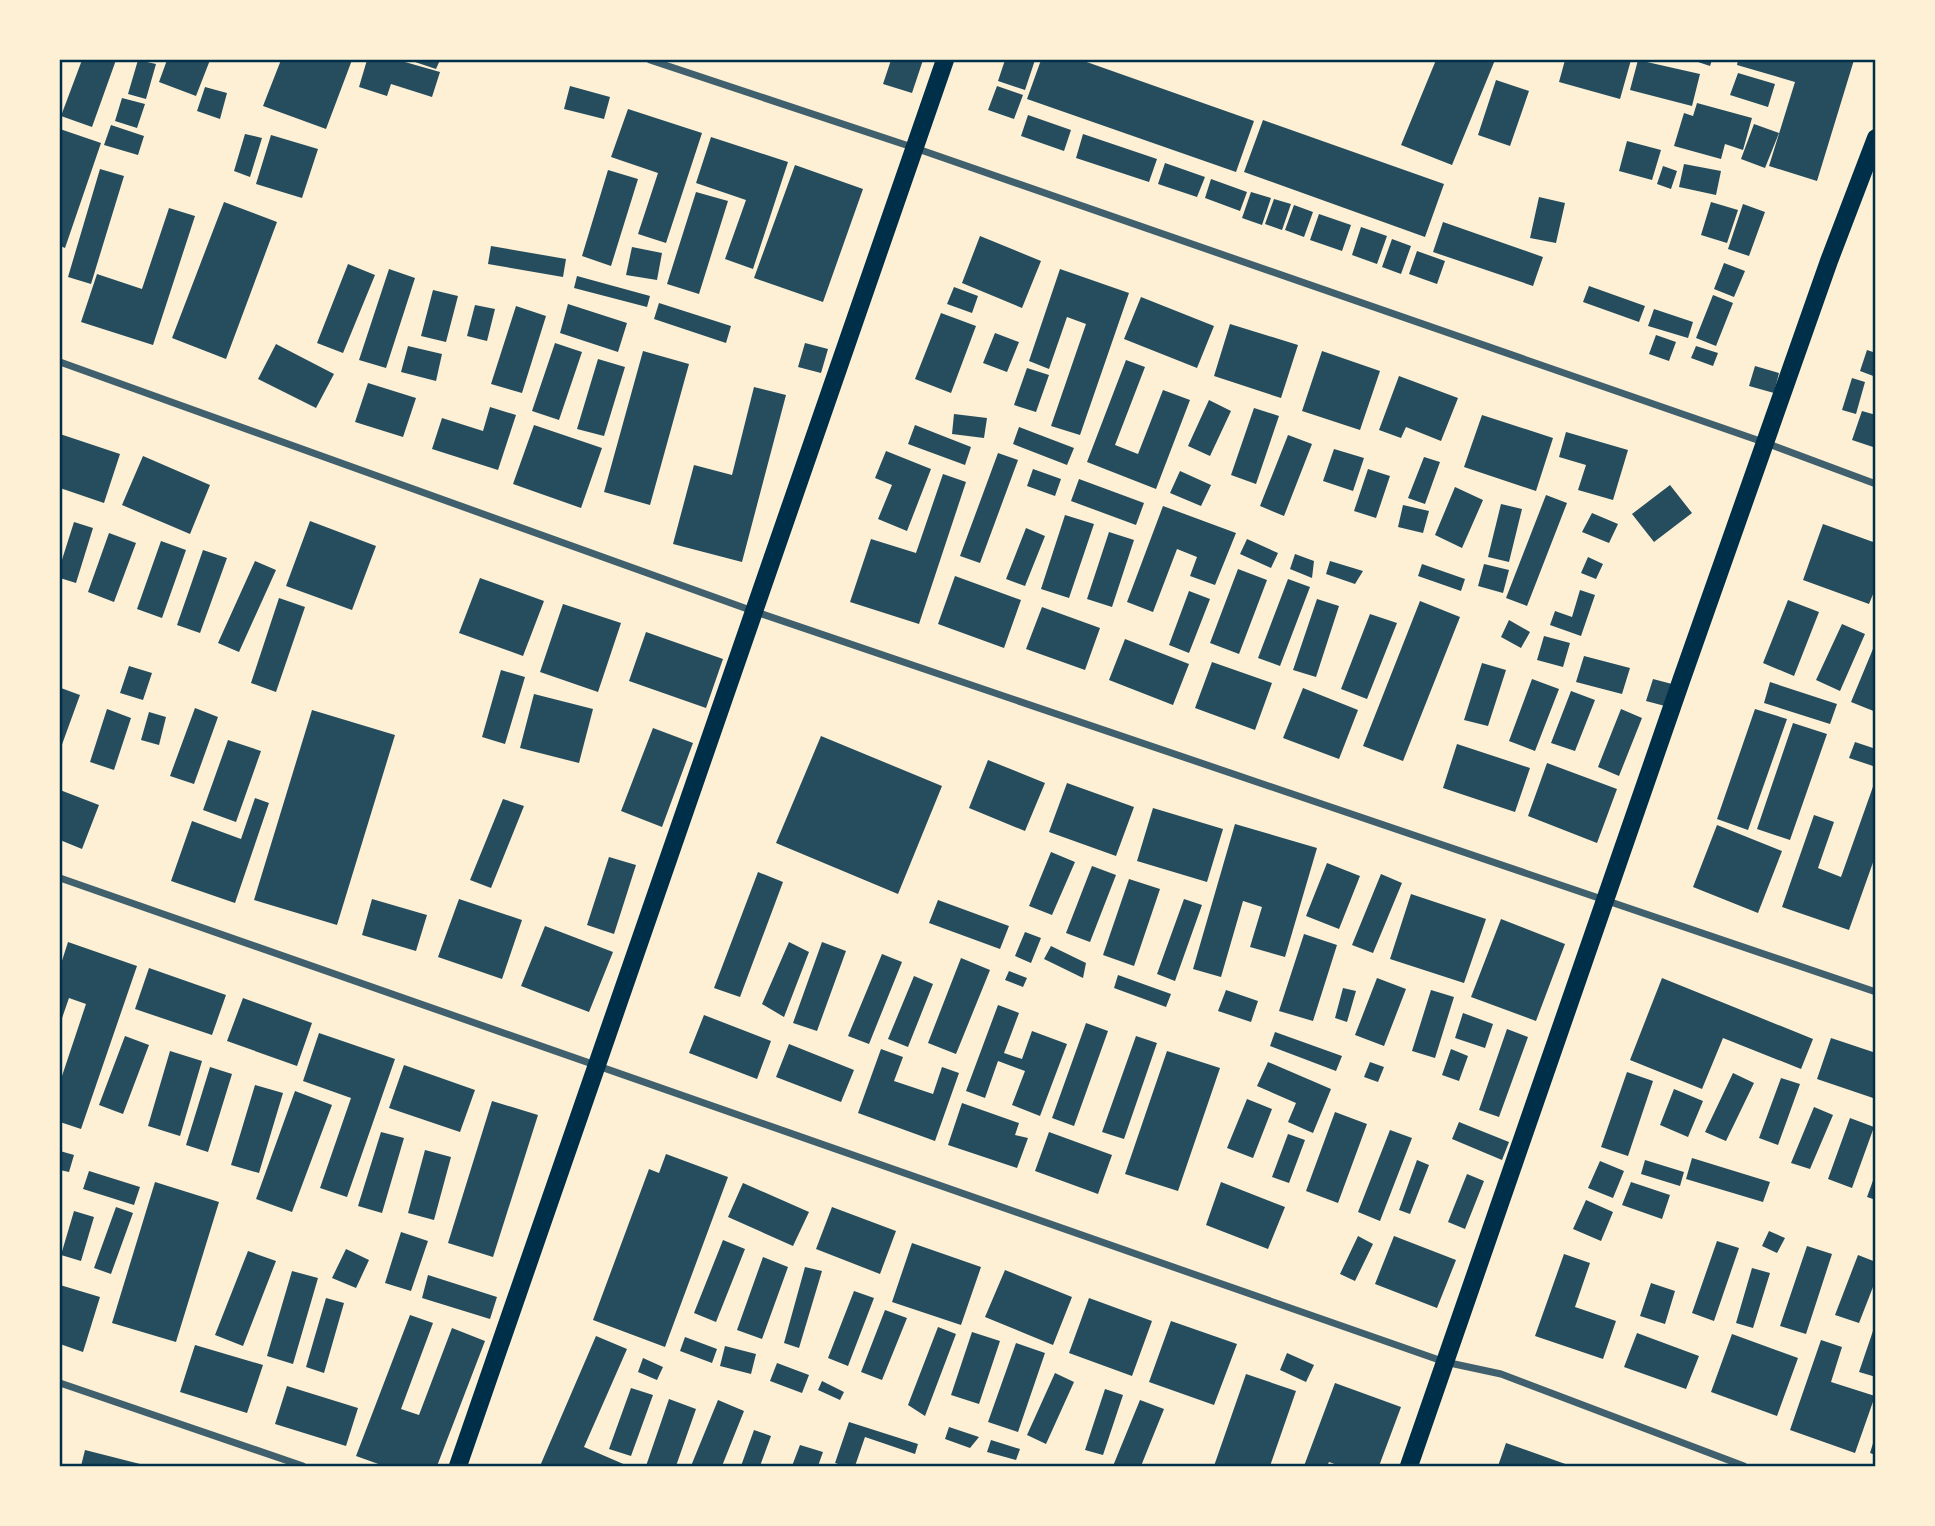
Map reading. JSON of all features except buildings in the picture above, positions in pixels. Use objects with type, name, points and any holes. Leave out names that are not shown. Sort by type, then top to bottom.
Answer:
[{"type":"main road","points":[[458,1466],[944,60]]},
{"type":"main road","points":[[1409,1466],[1681,681],[1875,138]]},
{"type":"street","points":[[650,60],[915,148],[1766,443],[1875,484]]},
{"type":"street","points":[[60,362],[753,611],[1875,992]]},
{"type":"street","points":[[60,878],[1445,1362],[1501,1374],[1744,1466]]},
{"type":"street","points":[[60,1382],[303,1466]]}]
